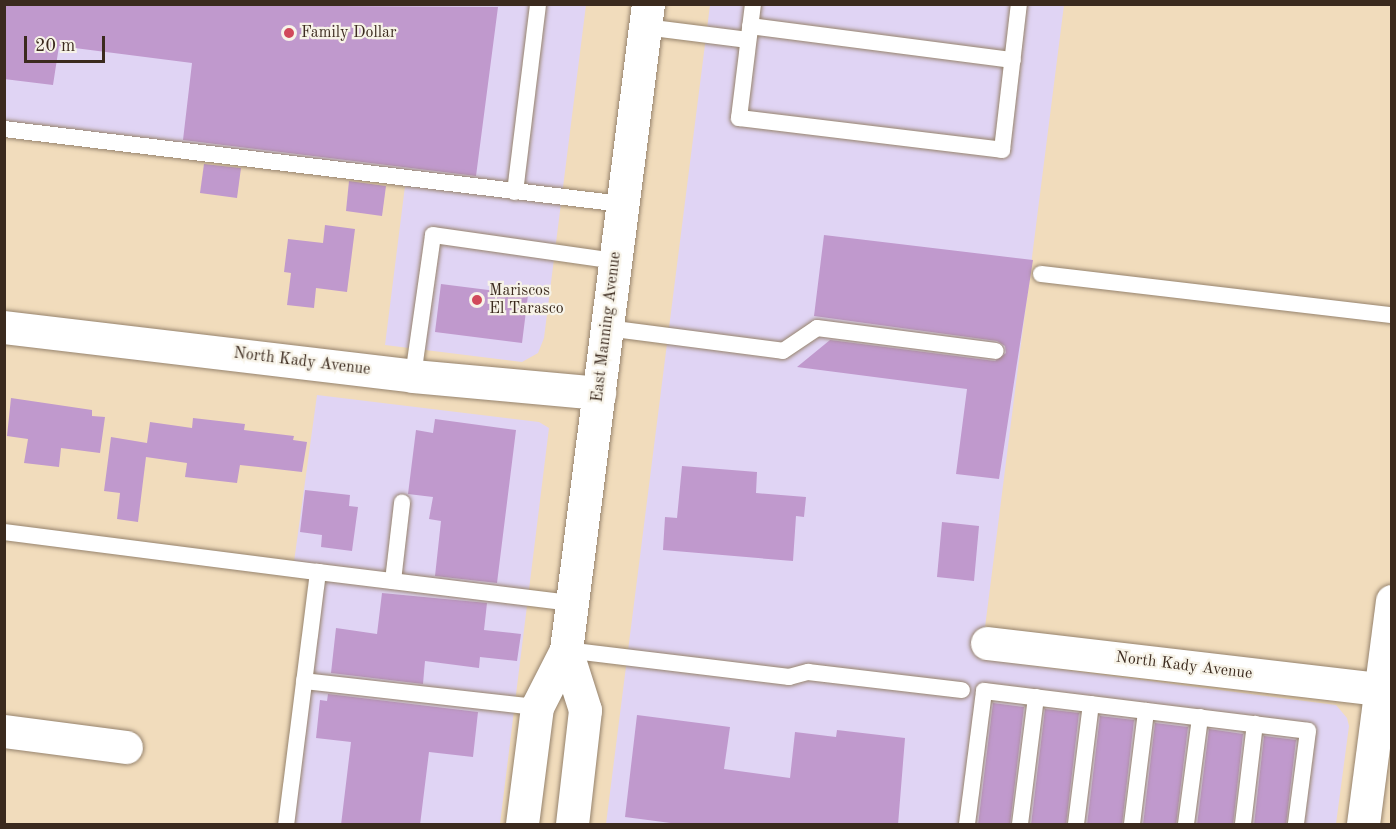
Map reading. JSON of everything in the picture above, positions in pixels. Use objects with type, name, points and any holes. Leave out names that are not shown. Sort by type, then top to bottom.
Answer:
[{"type":"street","name":"East Manning Avenue","points":[[522,825],[537,707],[566,650],[646,16]]},
{"type":"street","name":"North Kady Avenue","points":[[4,327],[413,376],[599,393]]},
{"type":"street","points":[[1363,824],[1392,601]]},
{"type":"street","name":"North Kady Avenue","points":[[987,643],[1380,689]]},
{"type":"street","name":"East Manning Avenue","points":[[566,650],[585,710],[572,825]]},
{"type":"street","points":[[4,731],[126,747]]},
{"type":"lane","points":[[515,192],[538,4]]},
{"type":"lane","points":[[753,4],[739,118],[1002,150],[1020,4]]},
{"type":"lane","points":[[646,16],[749,33],[1013,60]]},
{"type":"lane","points":[[4,129],[622,204]]},
{"type":"lane","points":[[413,376],[433,235],[615,261]]},
{"type":"lane","points":[[1041,274],[1392,315]]},
{"type":"lane","points":[[607,328],[783,351],[817,328],[996,351]]},
{"type":"lane","points":[[393,581],[402,503]]},
{"type":"lane","points":[[4,532],[573,603]]},
{"type":"lane","points":[[286,825],[318,572]]},
{"type":"lane","points":[[566,650],[789,677],[808,672],[962,690]]},
{"type":"lane","points":[[304,681],[537,707]]},
{"type":"lane","points":[[967,825],[984,691],[1308,731],[1296,825]]},
{"type":"lane","points":[[1020,825],[1036,697]]},
{"type":"lane","points":[[1076,825],[1091,704]]},
{"type":"lane","points":[[1132,825],[1146,711]]},
{"type":"lane","points":[[1186,825],[1200,717]]},
{"type":"lane","points":[[1243,825],[1255,724]]},
{"type":"shaded area","points":[[5,5],[586,5],[544,338],[538,353],[522,362],[385,345],[405,186],[5,129]]},
{"type":"shaded area","points":[[710,5],[1064,5],[981,659],[1336,705],[1347,718],[1349,726],[1336,824],[606,824]]},
{"type":"shaded area","points":[[317,395],[539,422],[549,428],[500,824],[286,824],[318,572],[293,569]]},
{"type":"building","points":[[4,4],[498,7],[476,176],[183,140],[192,63],[59,46],[53,85],[4,79]]},
{"type":"building","points":[[204,164],[241,168],[237,198],[200,193]]},
{"type":"building","points":[[349,181],[386,186],[382,216],[346,211]]},
{"type":"building","points":[[325,225],[355,229],[347,292],[316,288],[314,308],[287,305],[291,273],[284,272],[288,239],[323,243]]},
{"type":"building","points":[[824,235],[1033,260],[999,479],[956,474],[967,389],[797,367],[830,340],[995,361],[1006,353],[1005,346],[997,341],[814,316]]},
{"type":"building","points":[[441,284],[528,295],[522,343],[435,332]]},
{"type":"building","points":[[11,398],[92,410],[92,416],[105,417],[100,453],[61,448],[59,467],[24,463],[28,439],[7,436]]},
{"type":"building","points":[[193,418],[245,424],[244,430],[294,436],[293,440],[307,442],[302,472],[240,465],[237,483],[185,477],[187,463],[146,457],[138,522],[117,519],[120,493],[104,491],[111,437],[147,443],[150,422],[192,428]]},
{"type":"building","points":[[435,419],[516,430],[497,583],[435,576],[441,521],[429,519],[433,497],[408,494],[416,430],[433,433]]},
{"type":"building","points":[[682,466],[757,472],[756,493],[806,497],[804,517],[796,516],[793,561],[663,550],[665,517],[677,518]]},
{"type":"building","points":[[305,490],[350,495],[349,506],[358,507],[352,551],[321,547],[322,535],[300,532]]},
{"type":"building","points":[[942,522],[979,526],[974,581],[937,577]]},
{"type":"building","points":[[382,593],[487,603],[484,630],[521,634],[517,661],[480,657],[479,668],[425,661],[423,684],[331,673],[336,628],[377,634]]},
{"type":"building","points":[[328,694],[478,712],[473,757],[429,752],[420,825],[341,825],[351,742],[316,738],[320,700],[327,701]]},
{"type":"building","points":[[993,703],[1024,707],[1010,825],[978,825]]},
{"type":"building","points":[[1045,709],[1079,713],[1066,825],[1031,825]]},
{"type":"building","points":[[637,715],[730,727],[724,769],[790,778],[795,732],[836,737],[837,730],[905,738],[898,825],[686,825],[625,817]]},
{"type":"building","points":[[1100,716],[1134,720],[1122,825],[1087,825]]},
{"type":"building","points":[[1155,723],[1188,727],[1176,825],[1143,825]]},
{"type":"building","points":[[1209,729],[1243,734],[1233,825],[1197,825]]},
{"type":"building","points":[[1264,736],[1296,740],[1286,825],[1254,825]]},
{"type":"place","name":"Family Dollar","points":[[289,33]]},
{"type":"place","name":"Mariscos El Tarasco","points":[[477,300]]}]
